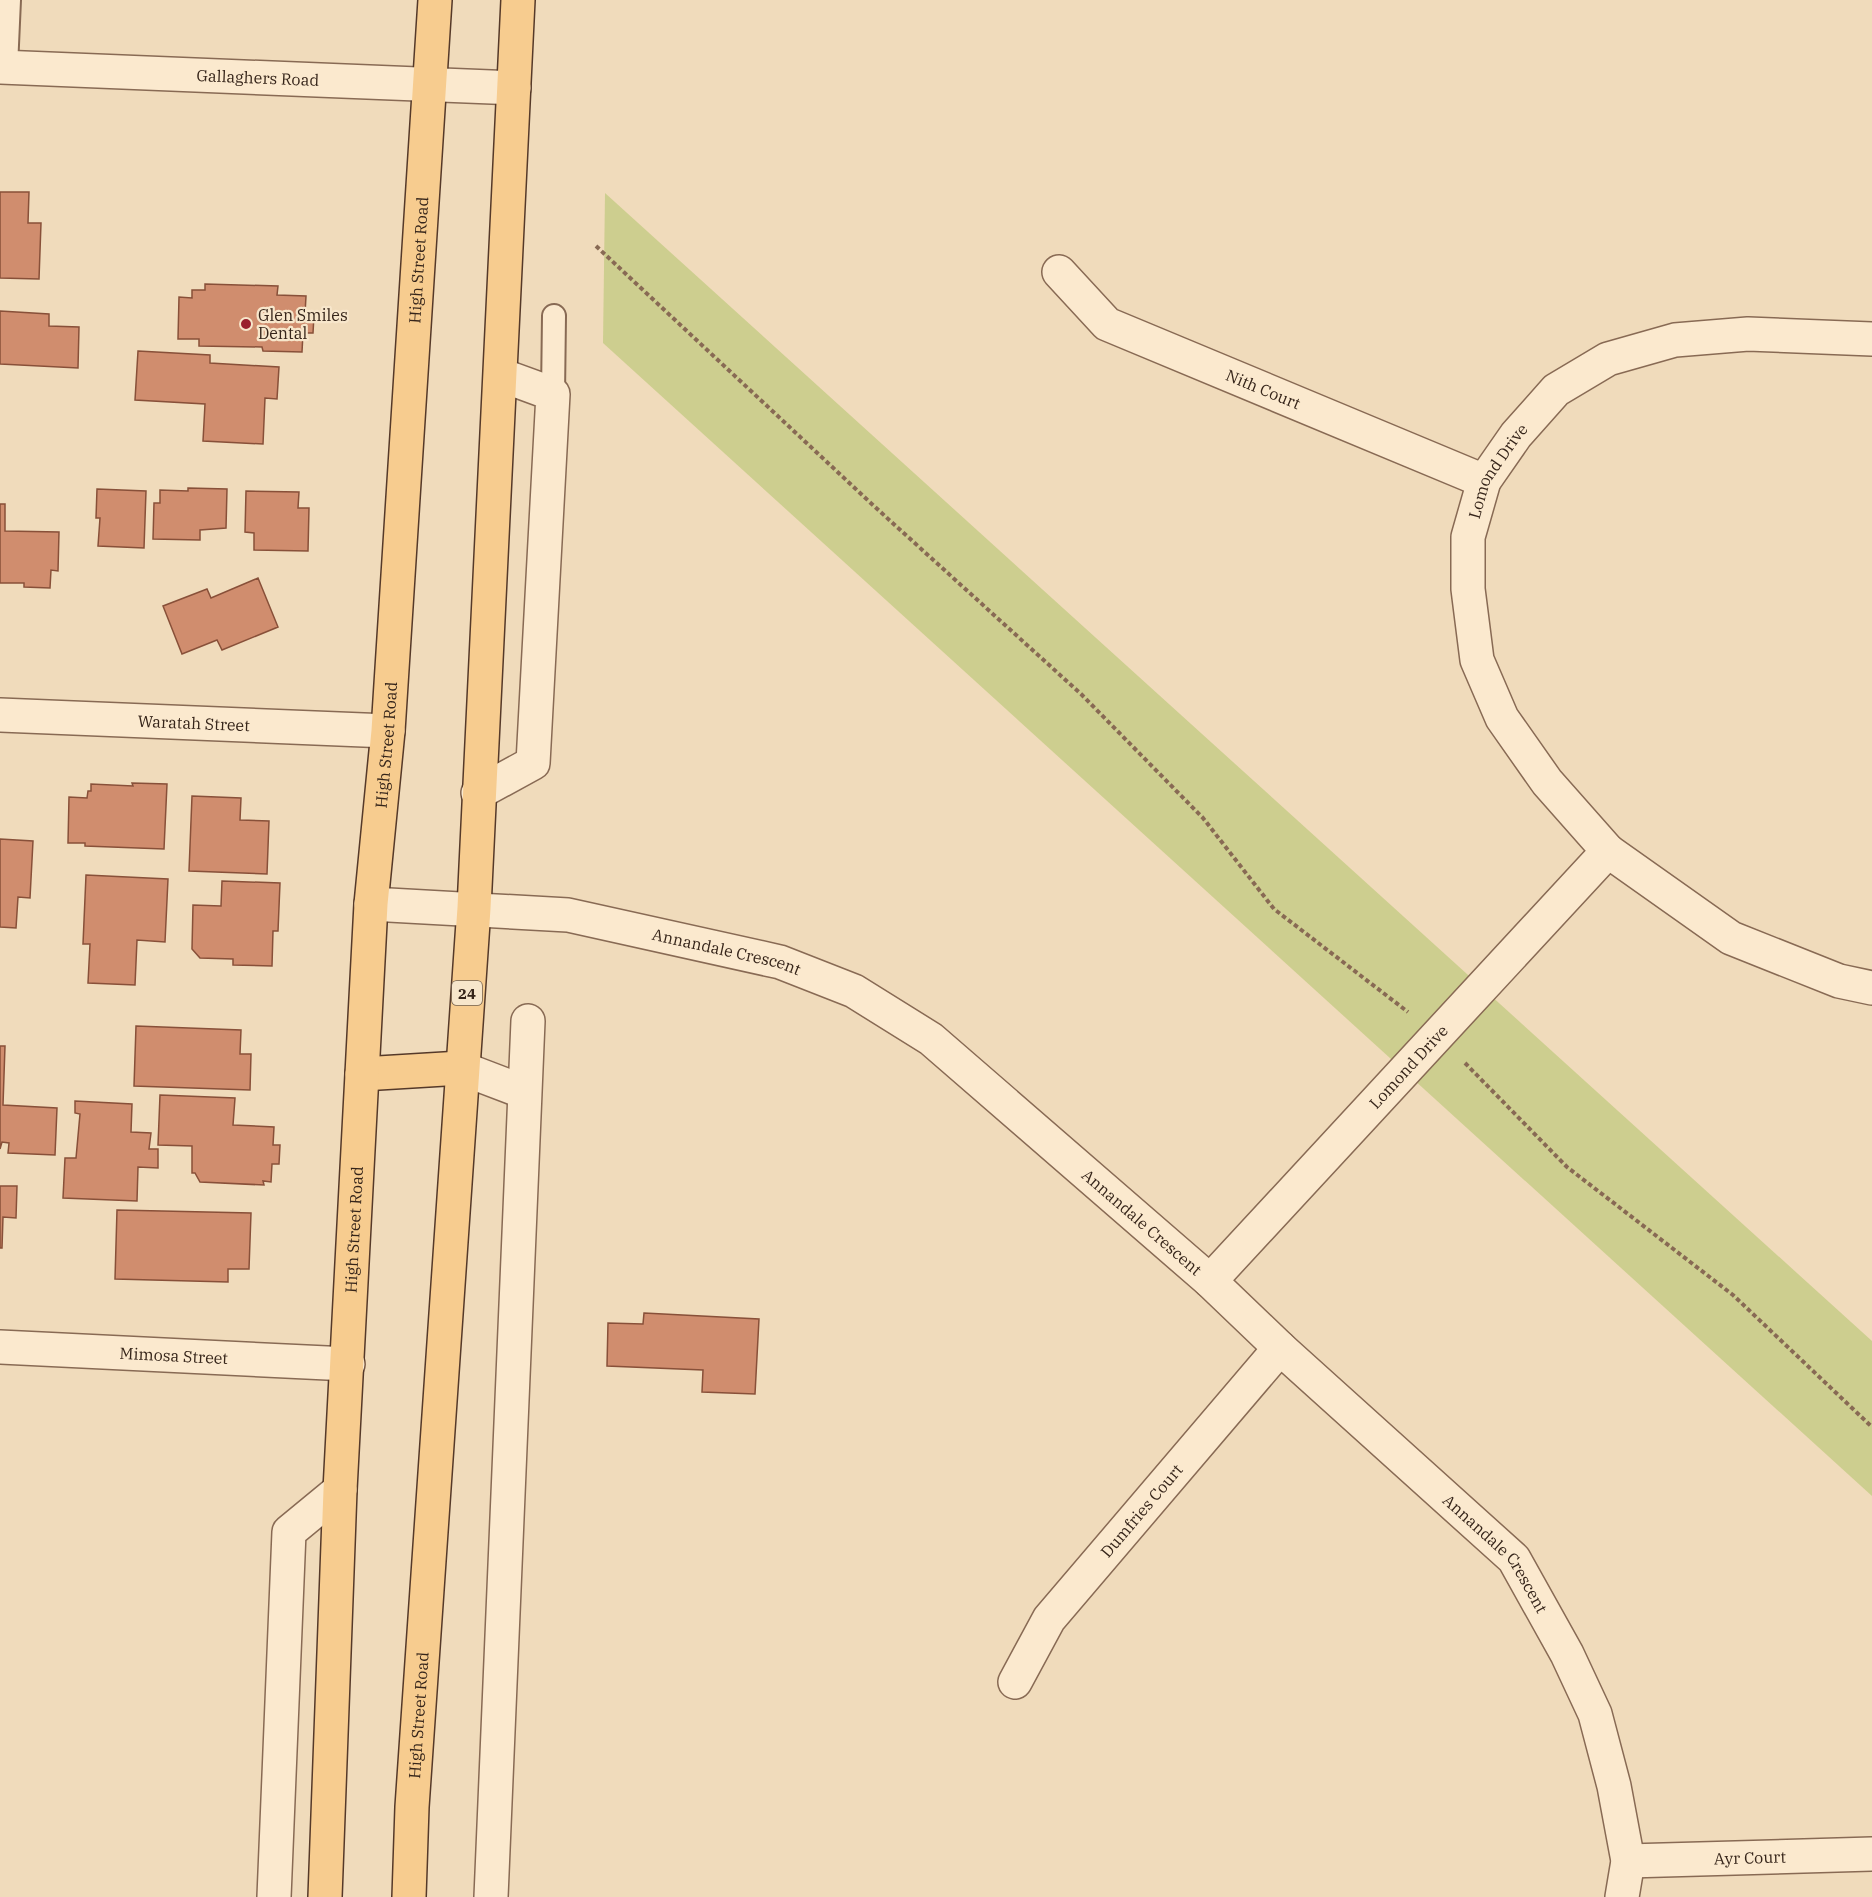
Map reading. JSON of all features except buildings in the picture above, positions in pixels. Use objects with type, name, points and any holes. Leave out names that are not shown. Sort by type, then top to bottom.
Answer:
[{"type":"main road","name":"High Street Road","points":[[325,1897],[340,1490],[371,904],[388,731],[435,0]]},
{"type":"main road","name":"High Street Road","points":[[409,1897],[414,1783],[474,908],[518,0]]},
{"type":"main road","points":[[362,1074],[462,1068]]},
{"type":"street","name":"Gallaghers Road","points":[[3,67],[514,88]]},
{"type":"street","name":"Nith Court","points":[[1059,272],[1107,324],[1484,481]]},
{"type":"street","name":"Lomond Drive","points":[[1872,339],[1748,334],[1675,340],[1608,359],[1556,390],[1516,435],[1484,481],[1468,537],[1468,589],[1477,660],[1502,718],[1547,782],[1608,851],[1731,938],[1839,981],[1872,988]]},
{"type":"street","points":[[478,793],[533,763],[553,394],[501,375]]},
{"type":"street","name":"Waratah Street","points":[[0,715],[388,731]]},
{"type":"street","name":"Lomond Drive","points":[[1210,1281],[1608,851]]},
{"type":"street","name":"Annandale Crescent","points":[[371,904],[568,915],[780,962],[854,991],[931,1039],[1210,1281],[1280,1348],[1514,1558],[1567,1654],[1595,1714],[1614,1786],[1628,1860],[1622,1897]]},
{"type":"street","points":[[491,1897],[528,1021]]},
{"type":"street","points":[[462,1068],[524,1092]]},
{"type":"street","name":"Mimosa Street","points":[[0,1347],[348,1364]]},
{"type":"street","name":"Dumfries Court","points":[[1016,1682],[1049,1619],[1280,1348]]},
{"type":"street","points":[[274,1897],[289,1532],[340,1490]]},
{"type":"street","name":"Ayr Court","points":[[1628,1860],[1872,1854]]},
{"type":"lane","points":[[3,67],[9,0]]},
{"type":"lane","points":[[553,394],[554,316]]},
{"type":"path","points":[[596,246],[875,507],[1081,694],[1203,818],[1274,909],[1438,1034],[1567,1167],[1733,1295],[1872,1427]]},
{"type":"green space","points":[[605,193],[1872,1341],[1872,1496],[603,343]]},
{"type":"place","name":"Glen Smiles Dental","points":[[246,324]]}]
